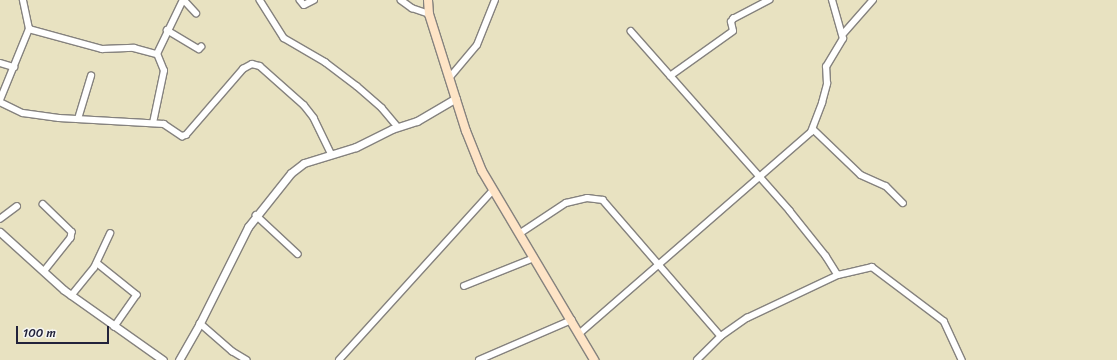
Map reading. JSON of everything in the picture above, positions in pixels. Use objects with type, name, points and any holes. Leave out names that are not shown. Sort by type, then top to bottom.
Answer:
[{"type":"main road","points":[[428,0],[429,14],[451,76],[466,131],[492,190],[580,333],[594,360]]},
{"type":"street","points":[[23,0],[29,29],[0,101],[23,113],[78,119],[164,124],[182,136],[186,135],[243,69],[252,64],[260,66],[304,105],[314,118],[332,155]]},
{"type":"street","points":[[153,123],[164,71],[157,54],[167,30],[184,0],[196,13]]},
{"type":"street","points":[[260,0],[284,38],[326,62],[357,86],[382,108],[398,127]]},
{"type":"street","points":[[300,0],[304,5],[314,0]]},
{"type":"street","points":[[401,0],[412,8],[429,14]]},
{"type":"street","points":[[451,76],[477,45],[495,0]]},
{"type":"street","points":[[670,76],[733,31],[731,22],[733,19],[769,0]]},
{"type":"street","points":[[580,333],[813,129],[827,84],[826,68],[841,45],[843,34],[832,0]]},
{"type":"street","points":[[843,34],[873,0]]},
{"type":"street","points":[[29,29],[102,49],[134,48],[157,54]]},
{"type":"street","points":[[167,30],[199,48],[202,47]]},
{"type":"street","points":[[631,31],[760,176],[810,235],[838,275]]},
{"type":"street","points":[[0,63],[14,67]]},
{"type":"street","points":[[78,119],[91,76]]},
{"type":"street","points":[[179,360],[256,215],[286,178],[298,167],[356,147],[398,127],[426,117],[456,98]]},
{"type":"street","points":[[813,129],[861,175],[886,186],[903,203]]},
{"type":"street","points":[[339,360],[492,190]]},
{"type":"street","points":[[519,234],[566,203],[596,198],[605,202],[657,265],[720,336]]},
{"type":"street","points":[[44,204],[72,232],[71,238],[44,272]]},
{"type":"street","points":[[0,219],[17,206]]},
{"type":"street","points":[[256,215],[298,254]]},
{"type":"street","points":[[0,232],[71,296],[163,360]]},
{"type":"street","points":[[71,296],[97,263],[110,234]]},
{"type":"street","points":[[464,286],[534,258]]},
{"type":"street","points":[[97,263],[137,295],[115,327]]},
{"type":"street","points":[[697,360],[720,336],[747,318],[838,275],[872,267],[878,270],[944,321],[962,360]]},
{"type":"street","points":[[479,360],[572,320]]},
{"type":"street","points":[[200,323],[232,352],[247,360]]}]
